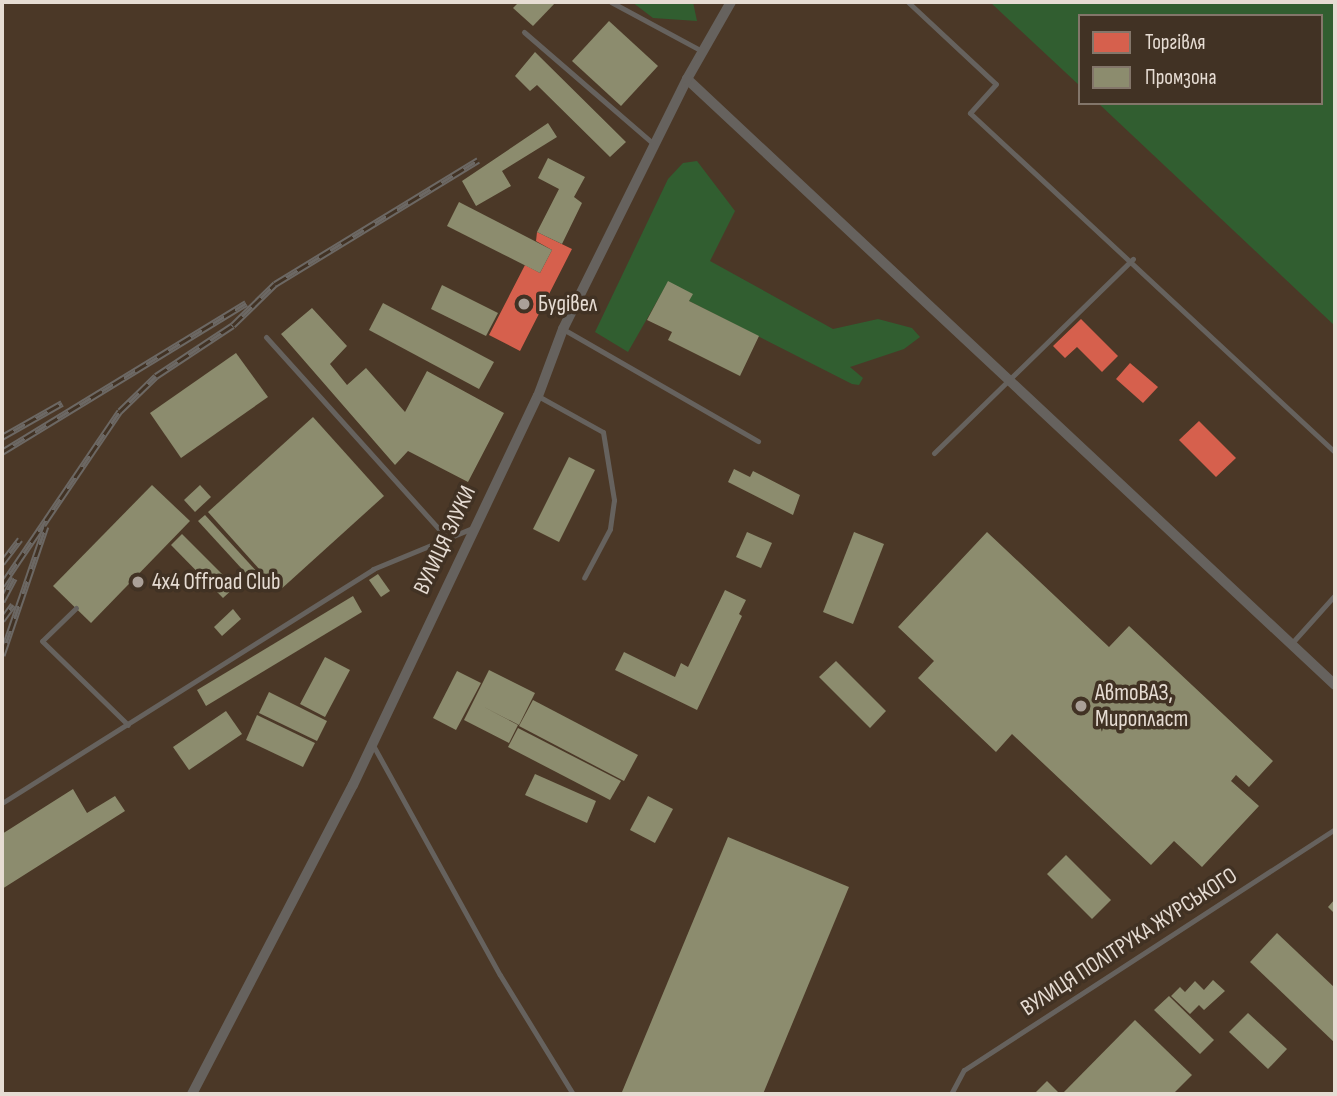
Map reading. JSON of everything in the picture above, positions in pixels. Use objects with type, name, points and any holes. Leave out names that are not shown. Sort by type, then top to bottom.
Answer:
[{"type":"street","name":"ВУЛИЦЯ ЗЛУКИ","points":[[192,1094],[372,744],[538,396],[563,329],[687,79],[731,2]]},
{"type":"street","points":[[687,79],[1335,685]]},
{"type":"lane","points":[[611,2],[702,51]]},
{"type":"lane","points":[[908,2],[996,84],[970,113],[1133,259],[1335,452]]},
{"type":"lane","points":[[524,32],[655,145]]},
{"type":"lane","points":[[934,453],[1009,383],[1133,259]]},
{"type":"lane","points":[[563,329],[758,441]]},
{"type":"lane","points":[[267,337],[447,538]]},
{"type":"lane","points":[[538,396],[603,432],[614,500],[610,528],[584,578]]},
{"type":"lane","points":[[2,803],[373,569],[475,527]]},
{"type":"lane","points":[[1291,644],[1335,594]]},
{"type":"lane","points":[[76,608],[42,641],[128,725]]},
{"type":"lane","points":[[372,744],[393,789],[573,1094]]},
{"type":"lane","name":"ВУЛИЦЯ ПОЛІТРУКА ЖУРСЬКОГО","points":[[951,1094],[964,1070],[1335,829]]},
{"type":"shaded area","points":[[2,2],[1335,2],[1335,1094],[2,1094]]},
{"type":"green space","points":[[632,2],[693,2],[697,21],[653,18]]},
{"type":"green space","points":[[990,2],[1335,2],[1335,326],[1100,105],[1323,105],[1323,14],[1078,14],[1078,84]]},
{"type":"green space","points":[[697,161],[735,211],[710,261],[833,329],[878,319],[912,328],[920,337],[904,349],[850,367],[863,378],[859,385],[852,384],[689,301],[692,294],[668,282],[628,352],[595,332],[668,179],[683,163]]},
{"type":"building: Торгівля","name":"Будівел","points":[[537,232],[572,249],[520,351],[489,335],[525,265],[540,273],[552,250],[536,241]]},
{"type":"building: Торгівля","points":[[1081,319],[1118,356],[1102,372],[1077,347],[1065,358],[1053,346]]},
{"type":"building: Торгівля","points":[[1130,363],[1158,387],[1143,403],[1116,379]]},
{"type":"building: Торгівля","points":[[1199,421],[1236,458],[1216,477],[1179,440]]},
{"type":"building: Промзона","points":[[519,2],[556,2],[533,26],[513,8]]},
{"type":"building: Промзона","points":[[609,21],[658,66],[621,106],[572,61]]},
{"type":"building: Промзона","points":[[535,52],[626,142],[610,157],[537,85],[530,91],[515,76]]},
{"type":"building: Промзона","points":[[548,123],[557,137],[502,171],[511,186],[476,206],[462,181]]},
{"type":"building: Промзона","points":[[548,158],[585,177],[574,197],[582,203],[562,244],[537,232],[559,189],[538,178]]},
{"type":"building: Промзона","points":[[459,202],[552,250],[540,273],[447,226]]},
{"type":"building: Промзона","points":[[668,281],[693,294],[689,301],[759,336],[740,376],[668,340],[672,332],[647,320]]},
{"type":"building: Промзона","points":[[442,285],[498,313],[486,336],[431,309]]},
{"type":"building: Промзона","points":[[383,303],[494,362],[479,389],[369,330]]},
{"type":"building: Промзона","points":[[312,308],[347,346],[330,364],[347,385],[366,368],[405,412],[427,371],[504,413],[468,482],[408,451],[395,465],[281,334]]},
{"type":"building: Промзона","points":[[236,353],[268,397],[181,458],[150,413]]},
{"type":"building: Промзона","points":[[313,417],[384,496],[279,591],[208,512]]},
{"type":"building: Промзона","points":[[569,457],[595,470],[559,542],[533,529]]},
{"type":"building: Промзона","points":[[734,469],[750,477],[753,471],[800,495],[793,515],[728,482]]},
{"type":"building: Промзона","points":[[152,485],[190,521],[91,623],[53,586]]},
{"type":"building: Промзона","points":[[200,485],[211,497],[195,512],[184,500]]},
{"type":"building: Промзона","points":[[205,515],[260,575],[253,581],[198,521]]},
{"type":"building: Промзона","points":[[747,532],[772,543],[761,568],[736,557]]},
{"type":"building: Промзона","points":[[854,532],[884,544],[853,624],[823,612]]},
{"type":"building: Промзона","name":"АвтоВАЗ, Миропласт","points":[[987,532],[1109,647],[1129,626],[1273,761],[1249,787],[1236,775],[1231,781],[1259,806],[1202,867],[1174,841],[1151,865],[1012,734],[996,752],[918,678],[934,661],[898,627]]},
{"type":"building: Промзона","points":[[182,534],[235,587],[223,598],[171,545]]},
{"type":"building: Промзона","points":[[378,574],[390,591],[381,597],[369,580]]},
{"type":"building: Промзона","points":[[725,590],[746,600],[739,614],[742,616],[697,710],[615,670],[624,652],[675,677],[681,663],[688,667]]},
{"type":"building: Промзона","points":[[353,596],[362,612],[206,706],[197,690]]},
{"type":"building: Промзона","points":[[233,609],[241,619],[222,636],[214,627]]},
{"type":"building: Промзона","points":[[325,657],[350,670],[325,717],[300,704]]},
{"type":"building: Промзона","points":[[836,661],[886,711],[870,728],[819,677]]},
{"type":"building: Промзона","points":[[489,670],[535,693],[519,725],[482,706],[518,725],[509,743],[464,720]]},
{"type":"building: Промзона","points":[[457,671],[481,683],[456,730],[433,718]]},
{"type":"building: Промзона","points":[[269,692],[327,721],[317,741],[259,713]]},
{"type":"building: Промзона","points":[[533,700],[638,755],[624,781],[519,726]]},
{"type":"building: Промзона","points":[[226,711],[242,734],[189,770],[173,747]]},
{"type":"building: Промзона","points":[[257,715],[315,743],[303,767],[246,740]]},
{"type":"building: Промзона","points":[[518,728],[621,781],[610,800],[508,747]]},
{"type":"building: Промзона","points":[[535,774],[596,801],[587,823],[525,795]]},
{"type":"building: Промзона","points":[[73,789],[87,813],[115,796],[125,811],[2,889],[2,834]]},
{"type":"building: Промзона","points":[[648,796],[673,809],[655,843],[630,830]]},
{"type":"building: Промзона","points":[[728,837],[849,887],[763,1094],[622,1092]]},
{"type":"building: Промзона","points":[[1066,855],[1111,900],[1092,919],[1047,874]]},
{"type":"building: Промзона","points":[[1335,899],[1335,914],[1328,907]]},
{"type":"building: Промзона","points":[[1277,933],[1335,988],[1335,1043],[1250,962]]},
{"type":"building: Промзона","points":[[1213,980],[1225,991],[1204,1010],[1199,1005],[1190,1014],[1171,996],[1180,987],[1185,992],[1195,981],[1204,990]]},
{"type":"building: Промзона","points":[[1169,996],[1214,1040],[1200,1054],[1154,1010]]},
{"type":"building: Промзона","points":[[1248,1013],[1287,1049],[1268,1069],[1229,1032]]},
{"type":"building: Промзона","points":[[1135,1020],[1192,1075],[1173,1094],[1062,1094]]},
{"type":"building: Промзона","points":[[1047,1081],[1060,1094],[1034,1094]]},
{"type":"railway","points":[[2,585],[120,411],[156,376],[233,325],[275,284],[478,160]]},
{"type":"railway","points":[[2,452],[246,303]]},
{"type":"railway","points":[[2,437],[62,403]]},
{"type":"railway","points":[[2,655],[46,526]]},
{"type":"railway","points":[[2,563],[20,539]]},
{"type":"railway","points":[[2,601],[14,578]]},
{"type":"railway","points":[[2,620],[13,605]]},
{"type":"place","name":"Будівел","points":[[524,304]]},
{"type":"place","name":"4x4 Offroad Club","points":[[138,582]]},
{"type":"place","name":"АвтоВАЗ, Миропласт","points":[[1081,706]]}]
